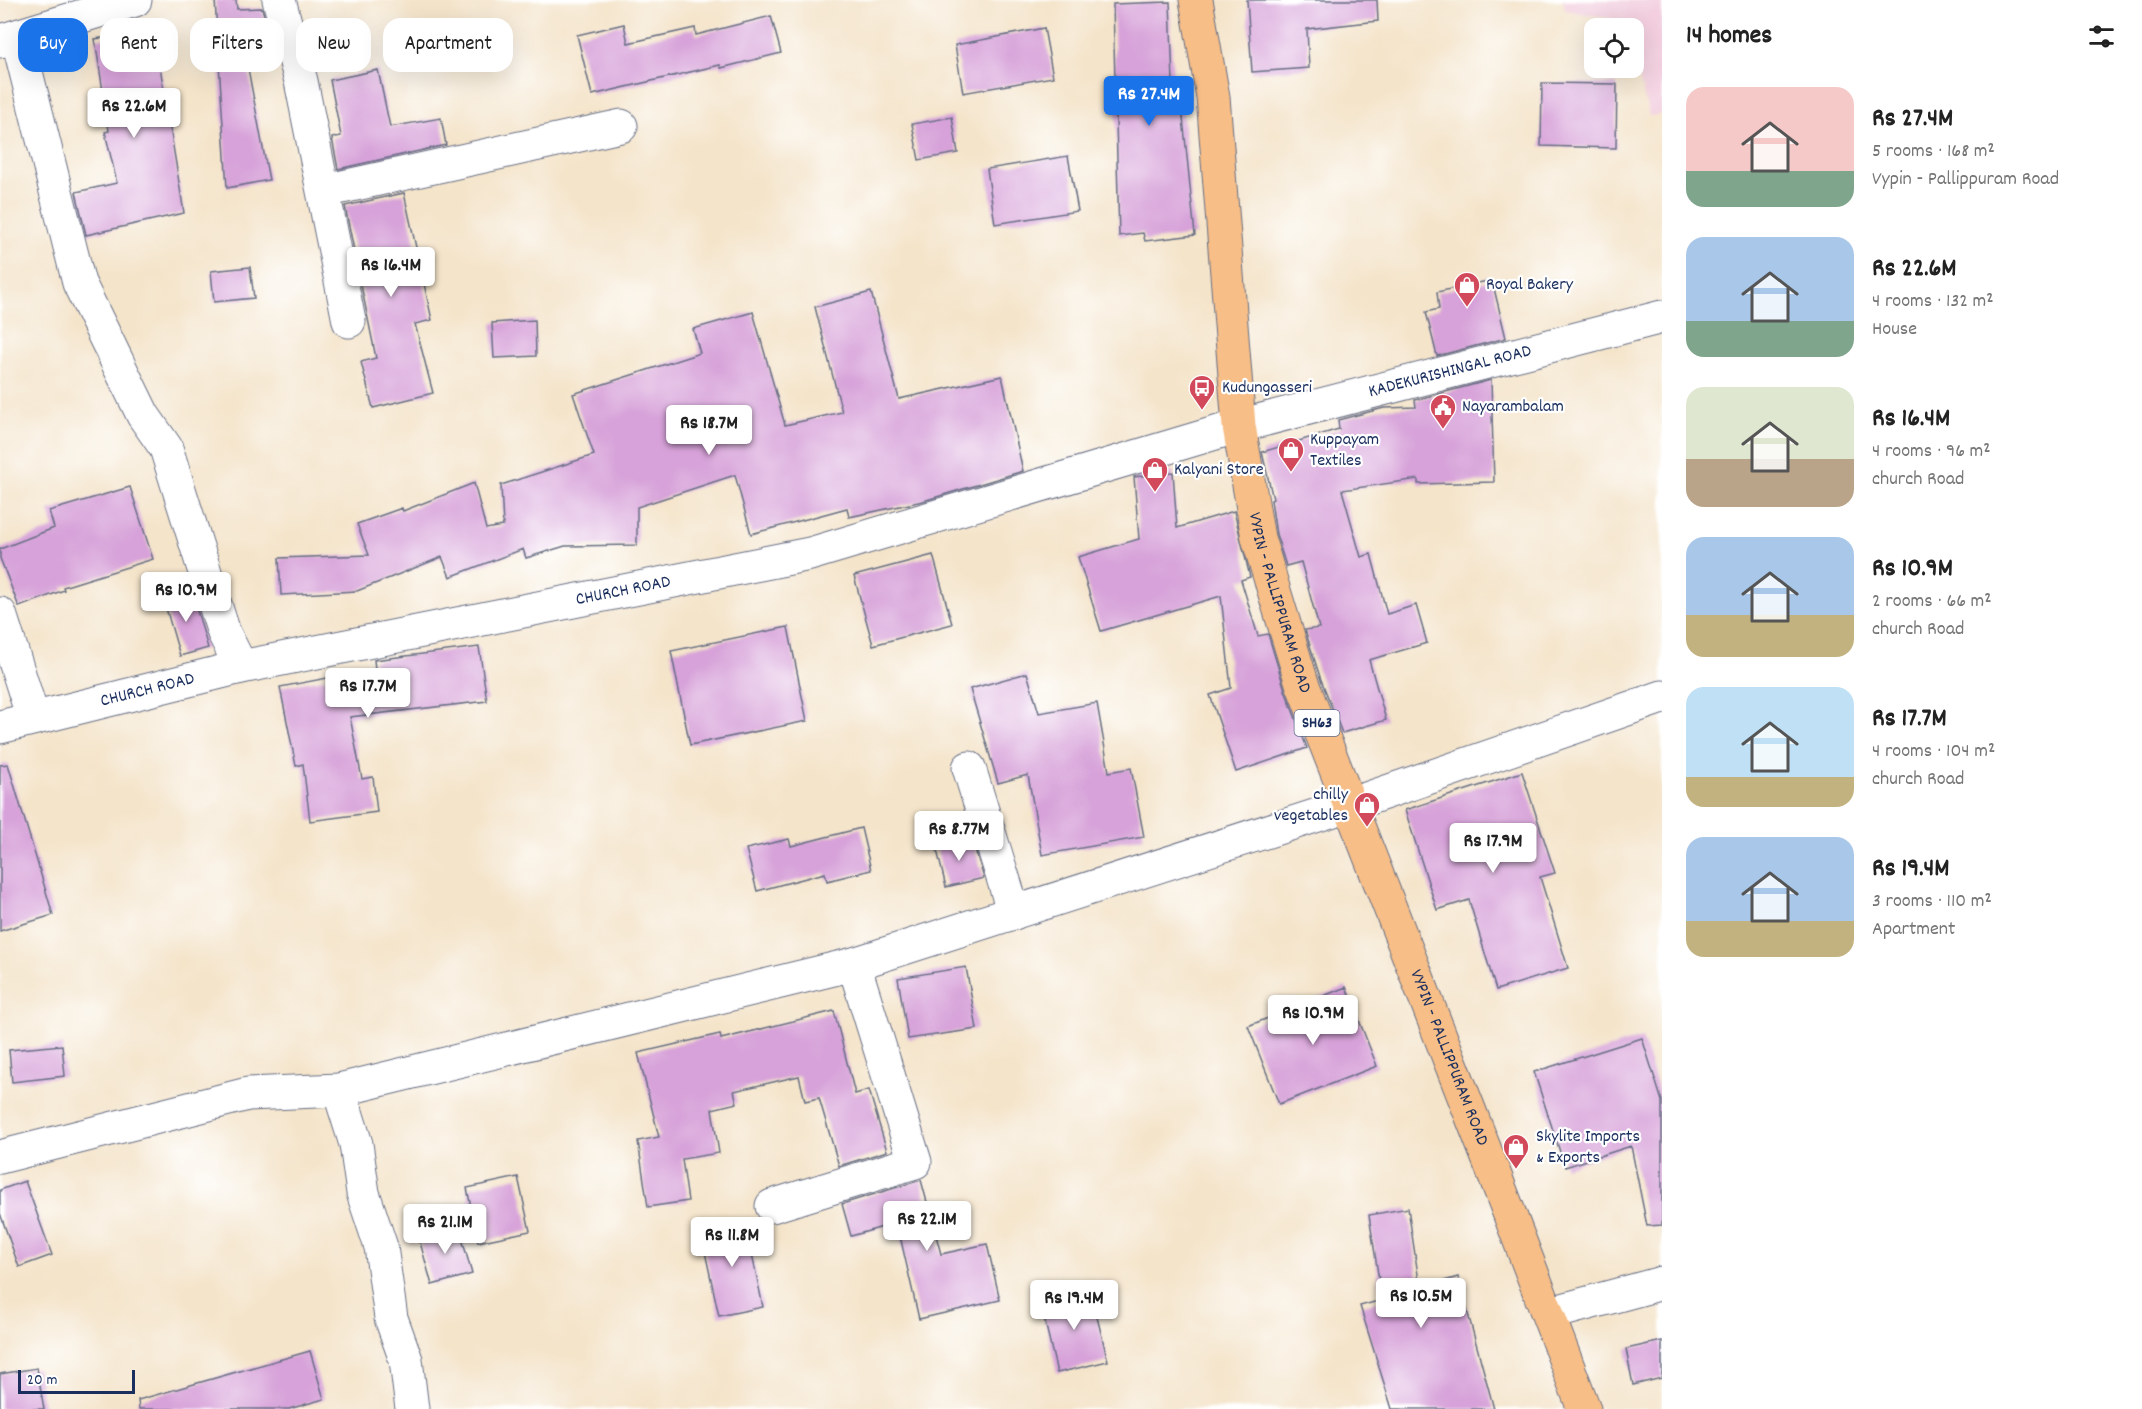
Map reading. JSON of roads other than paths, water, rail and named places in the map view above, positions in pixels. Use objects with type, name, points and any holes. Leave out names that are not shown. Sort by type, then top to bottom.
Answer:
[{"type":"main road","name":"VYPIN - PALLIPPURAM ROAD","points":[[1196,0],[1213,97],[1239,426],[1257,538],[1302,683],[1584,1409]]},
{"type":"street","points":[[135,0],[9,38],[79,283],[143,415],[166,448],[224,633],[241,667]]},
{"type":"street","points":[[279,0],[301,81],[349,321]]},
{"type":"street","points":[[324,191],[621,126]]},
{"type":"street","name":"KADEKURISHINGAL ROAD","points":[[1239,426],[1662,317]]},
{"type":"street","name":"CHURCH ROAD","points":[[0,727],[241,667],[810,554],[1239,426]]},
{"type":"street","points":[[0,614],[33,717]]},
{"type":"street","points":[[0,1157],[248,1094],[339,1090],[854,964],[1349,805],[1662,697]]},
{"type":"street","points":[[969,768],[1014,913]]},
{"type":"street","points":[[772,1206],[915,1162],[854,964]]},
{"type":"street","points":[[339,1090],[356,1144],[363,1193],[381,1247],[391,1318],[405,1360],[406,1408]]},
{"type":"street","points":[[1548,1314],[1662,1283]]},
{"type":"place","name":"Royal Bakery","points":[[1467,308]]},
{"type":"place","name":"Kudungasseri","points":[[1202,411]]},
{"type":"place","name":"Nayarambalam","points":[[1443,430]]},
{"type":"place","name":"Kuppayam Textiles","points":[[1291,473]]},
{"type":"place","name":"Kalyani Store","points":[[1155,493]]},
{"type":"place","name":"chilly vegetables","points":[[1367,828]]},
{"type":"place","name":"Skylite Imports & Exports","points":[[1516,1170]]}]
